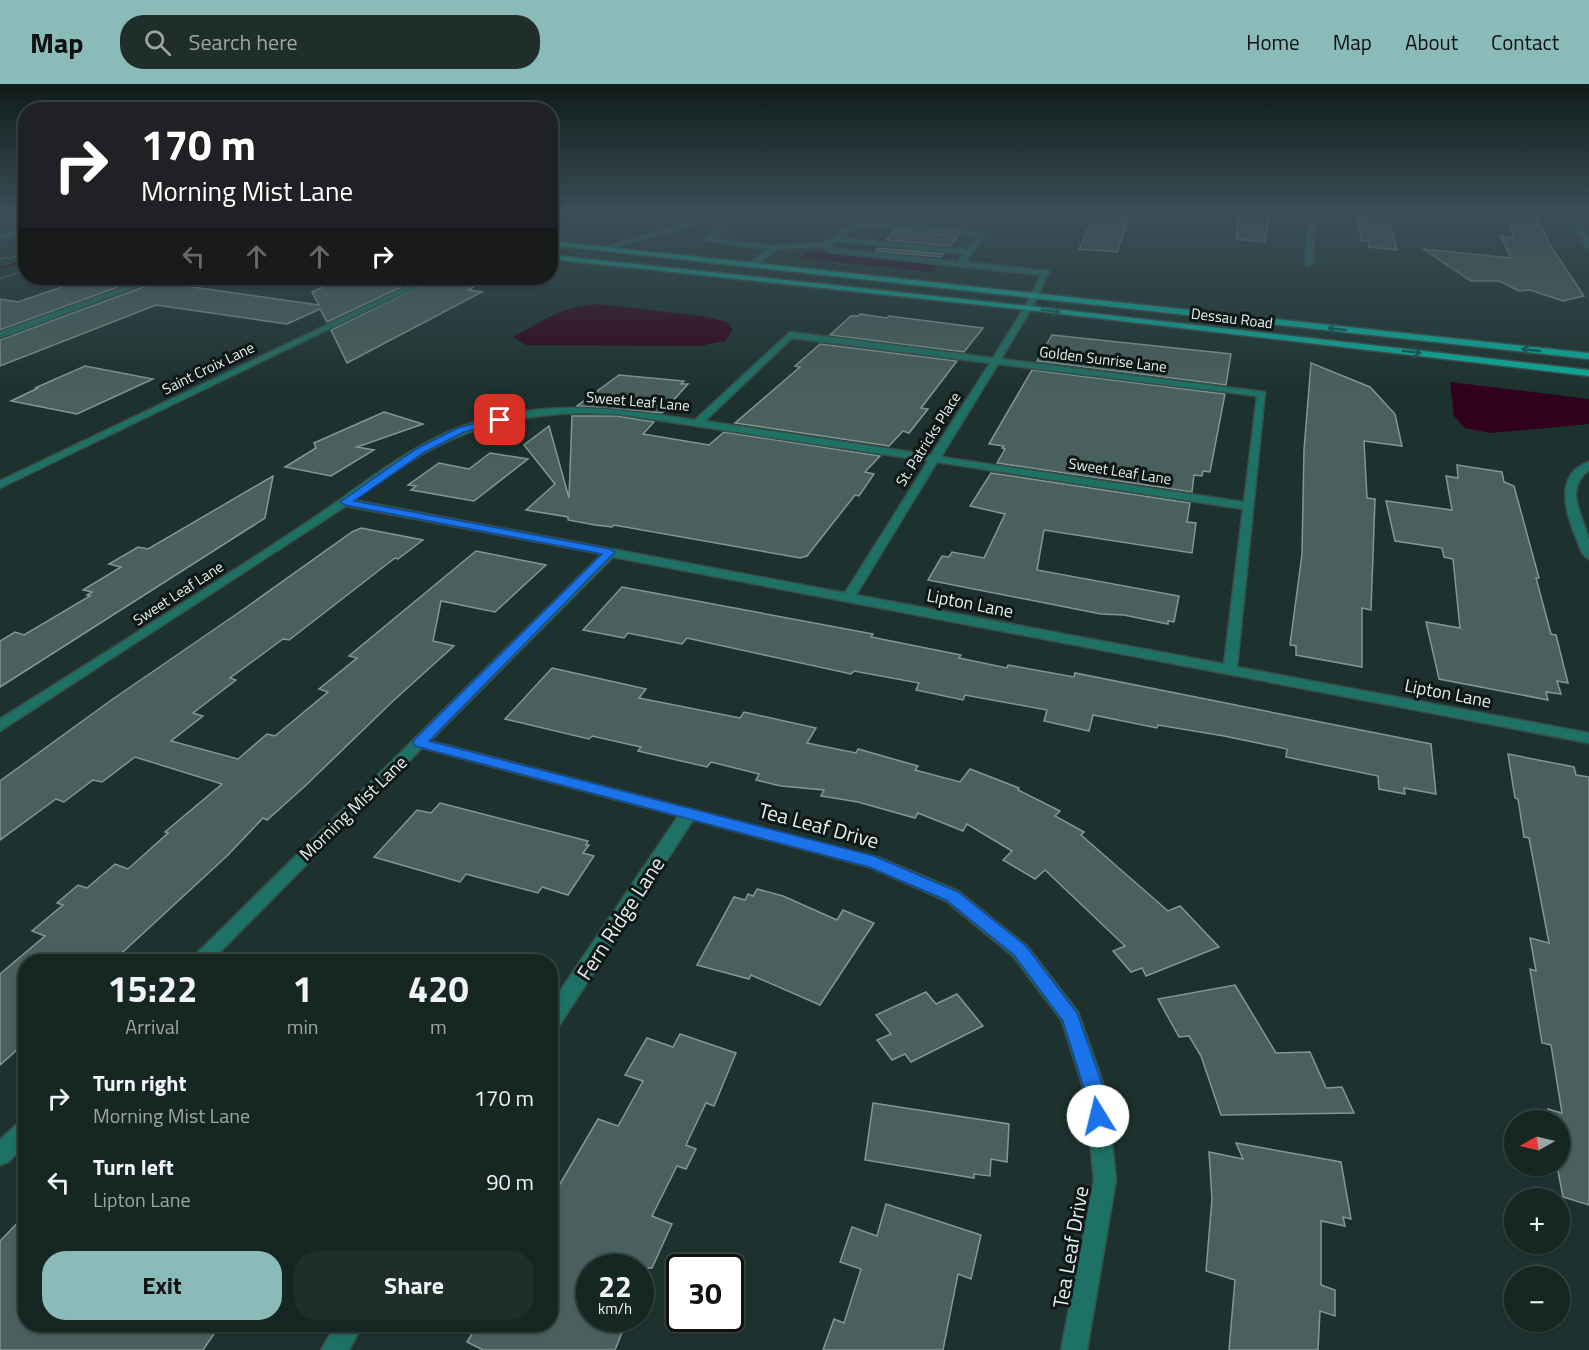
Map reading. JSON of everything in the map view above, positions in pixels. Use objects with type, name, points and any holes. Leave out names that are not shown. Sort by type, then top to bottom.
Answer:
[{"type":"main road","name":"Dessau Road","points":[[701,273],[1028,308],[1589,373]]},
{"type":"main road","name":"Dessau Road","points":[[818,273],[1589,356]]},
{"type":"street","name":"St. Patricks Place","points":[[848,598],[1028,308],[1046,273]]},
{"type":"street","points":[[0,335],[137,285]]},
{"type":"street","name":"Saint Croix Lane","points":[[0,485],[415,285]]},
{"type":"street","name":"Golden Sunrise Lane","points":[[698,422],[790,335],[1262,394],[1230,670]]},
{"type":"street","name":"Sweet Leaf Lane","points":[[0,726],[345,502],[419,451],[461,430],[513,417],[592,410],[698,422],[1248,506]]},
{"type":"street","points":[[1589,465],[1580,470],[1572,479],[1568,494],[1589,555]]},
{"type":"street","name":"Lipton Lane","points":[[345,502],[1589,738]]},
{"type":"street","name":"Morning Mist Lane","points":[[205,954],[610,552]]},
{"type":"street","name":"Tea Leaf Drive","points":[[420,742],[874,862],[952,896],[1020,951],[1071,1018],[1096,1095],[1105,1180],[1074,1350]]},
{"type":"street","name":"Fern Ridge Lane","points":[[558,1011],[689,813]]},
{"type":"street","points":[[0,1155],[18,1138]]},
{"type":"street","points":[[334,1350],[346,1332]]},
{"type":"path","points":[[0,278],[18,273]]},
{"type":"shaded area","points":[[599,304],[703,316],[727,322],[733,330],[725,341],[699,346],[526,345],[513,337],[564,311]]},
{"type":"shaded area","points":[[1450,382],[1589,399],[1589,424],[1490,433],[1465,428],[1454,416]]},
{"type":"building","points":[[1459,273],[1569,273],[1584,296],[1563,301],[1530,290],[1519,291],[1499,281],[1471,281]]},
{"type":"building","points":[[68,285],[124,285],[0,330],[0,299],[18,302]]},
{"type":"building","points":[[149,285],[178,285],[319,305],[312,292],[328,285],[406,285],[327,322],[320,309],[287,324],[156,305],[0,366],[0,340]]},
{"type":"building","points":[[422,285],[476,285],[469,290],[482,292],[347,363],[331,330]]},
{"type":"building","points":[[860,314],[983,328],[964,352],[830,335],[851,316]]},
{"type":"building","points":[[1052,335],[1231,354],[1226,385],[1037,361]]},
{"type":"building","points":[[820,344],[957,361],[921,408],[928,409],[909,433],[903,431],[889,446],[735,423],[800,367],[795,366]]},
{"type":"building","points":[[1311,363],[1370,387],[1395,414],[1402,446],[1364,441],[1367,498],[1375,499],[1371,610],[1362,608],[1362,667],[1296,655],[1296,646],[1290,645],[1302,554],[1304,450]]},
{"type":"building","points":[[85,366],[153,379],[77,414],[11,401],[38,388],[35,388]]},
{"type":"building","points":[[1032,370],[1225,394],[1210,472],[1203,471],[1202,476],[1194,475],[1192,492],[997,463],[1005,449],[1002,448],[1004,446],[989,444]]},
{"type":"building","points":[[619,375],[684,381],[681,384],[688,384],[662,413],[577,406]]},
{"type":"building","points":[[384,412],[423,424],[357,447],[374,450],[331,476],[285,467],[316,448],[314,443]]},
{"type":"building","points":[[572,416],[617,416],[654,422],[643,434],[709,445],[724,432],[880,456],[865,472],[874,474],[859,496],[855,495],[807,556],[800,558],[614,525],[612,527],[595,525],[568,520],[568,517],[526,510],[555,484],[524,445],[549,426],[569,498]]},
{"type":"building","points":[[490,453],[528,459],[474,501],[411,490],[416,486],[408,485],[439,463],[469,469]]},
{"type":"building","points":[[1457,465],[1502,472],[1504,482],[1514,486],[1539,578],[1536,578],[1551,634],[1556,635],[1568,683],[1557,681],[1561,694],[1546,692],[1548,700],[1439,679],[1426,622],[1460,628],[1453,559],[1444,557],[1442,548],[1395,541],[1386,501],[1452,510],[1446,476],[1458,478]]},
{"type":"building","points":[[991,473],[1190,503],[1187,522],[1196,523],[1192,553],[1044,530],[1037,570],[1179,596],[1174,622],[1168,621],[1168,624],[1124,615],[1101,614],[928,580],[942,556],[949,557],[952,552],[984,558],[1005,514],[970,506]]},
{"type":"building","points":[[273,476],[265,518],[0,687],[0,641],[15,632],[24,635],[90,596],[87,595],[92,592],[83,590],[121,567],[109,564],[138,547],[148,549]]},
{"type":"building","points":[[361,528],[423,540],[398,559],[395,558],[289,640],[283,639],[230,678],[236,680],[193,713],[203,716],[171,741],[238,759],[267,734],[275,736],[328,692],[319,689],[357,658],[349,656],[476,551],[546,565],[495,612],[441,601],[433,641],[454,646],[304,787],[267,820],[263,818],[228,855],[121,954],[24,954],[45,936],[32,931],[63,905],[57,903],[78,885],[87,888],[115,864],[128,869],[168,833],[165,832],[222,784],[135,757],[102,782],[93,780],[64,802],[56,799],[0,840],[0,781],[352,532]]},
{"type":"building","points":[[622,587],[873,634],[871,637],[961,655],[959,658],[1007,668],[1008,665],[1074,677],[1075,673],[1431,744],[1436,794],[1404,788],[1405,794],[1379,789],[1378,776],[1286,757],[1287,749],[1224,736],[1158,725],[1157,728],[1093,715],[1089,731],[1044,721],[1047,710],[965,695],[963,700],[916,690],[919,683],[854,671],[851,674],[687,638],[682,644],[628,633],[624,638],[583,630]]},
{"type":"building","points":[[552,668],[646,689],[639,698],[740,718],[744,712],[816,728],[807,743],[856,753],[858,749],[918,766],[915,770],[960,782],[970,769],[1019,788],[1018,790],[1060,811],[1055,816],[1084,832],[1081,835],[1168,911],[1180,906],[1219,947],[1146,976],[1142,968],[1131,972],[1113,951],[1125,946],[1045,870],[1035,879],[1003,860],[1012,851],[967,824],[963,831],[918,813],[915,818],[858,802],[821,796],[824,790],[781,786],[756,780],[759,774],[711,762],[707,767],[638,751],[641,747],[592,736],[589,739],[505,719]]},
{"type":"building","points":[[1508,754],[1574,767],[1576,775],[1589,777],[1589,1205],[1570,1199],[1570,1188],[1561,1188],[1559,1176],[1570,1176],[1570,1110],[1562,1110],[1551,1045],[1542,1043],[1530,969],[1536,971],[1530,938],[1549,943],[1529,838],[1524,837],[1518,799],[1515,798]]},
{"type":"building","points":[[440,803],[588,841],[586,845],[589,845],[583,853],[594,856],[568,895],[542,887],[538,893],[466,874],[460,882],[374,857],[417,810],[431,813]]},
{"type":"building","points":[[757,889],[783,896],[837,920],[843,910],[874,923],[820,1005],[751,975],[749,979],[697,965],[734,897],[745,900],[748,894],[753,896]]},
{"type":"building","points":[[18,959],[18,1049],[0,1065],[0,974]]},
{"type":"building","points":[[1235,985],[1276,1053],[1310,1052],[1326,1088],[1342,1087],[1354,1113],[1221,1115],[1201,1056],[1189,1036],[1179,1037],[1158,999]]},
{"type":"building","points":[[926,992],[936,1004],[957,994],[983,1026],[911,1062],[905,1054],[892,1060],[877,1040],[891,1034],[876,1015]]},
{"type":"building","points":[[680,1034],[736,1053],[714,1106],[706,1103],[686,1145],[696,1149],[686,1169],[677,1166],[652,1216],[672,1224],[654,1264],[654,1254],[576,1254],[576,1332],[622,1332],[615,1350],[483,1350],[467,1342],[473,1332],[558,1332],[558,1187],[598,1119],[618,1126],[643,1081],[625,1075],[647,1038],[673,1047]]},
{"type":"building","points":[[873,1103],[1009,1124],[1007,1162],[991,1159],[990,1176],[974,1174],[974,1178],[865,1160]]},
{"type":"building","points":[[1236,1143],[1341,1162],[1351,1219],[1343,1217],[1345,1226],[1321,1221],[1321,1285],[1335,1290],[1335,1316],[1320,1311],[1318,1350],[1229,1350],[1235,1280],[1206,1271],[1212,1199],[1209,1152],[1243,1159]]},
{"type":"building","points":[[886,1204],[981,1235],[971,1279],[958,1274],[943,1350],[823,1350],[834,1319],[844,1323],[861,1269],[840,1262],[852,1227],[877,1236]]},
{"type":"building","points":[[18,1222],[18,1332],[215,1332],[203,1350],[0,1350],[0,1241]]},
{"type":"route","points":[[500,420],[461,430],[419,451],[345,502],[610,552],[420,742],[874,862],[952,896],[1020,951],[1071,1018],[1096,1095],[1098,1116]]}]
